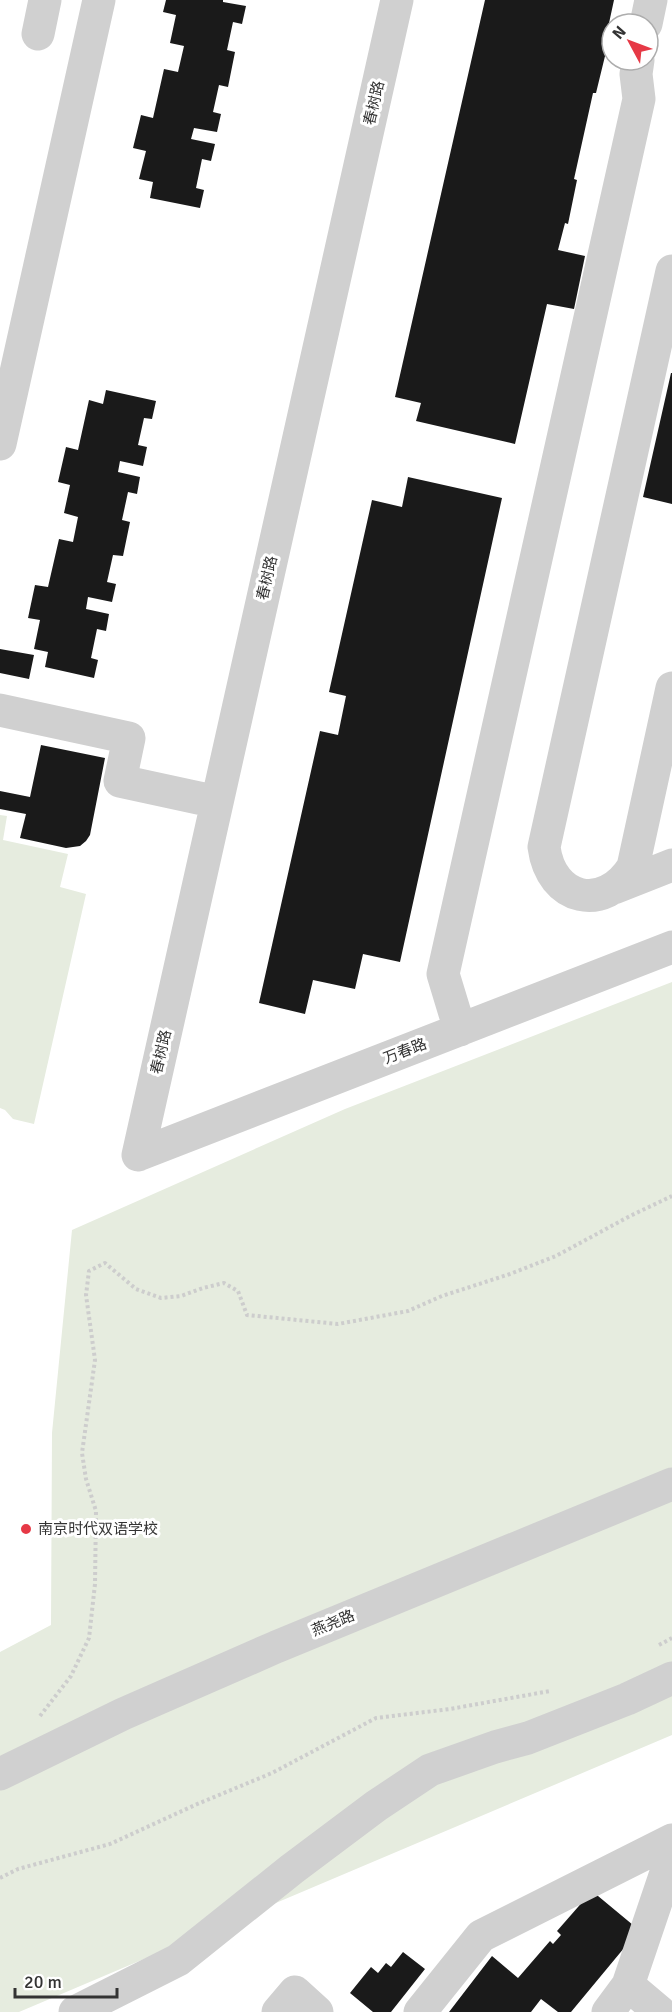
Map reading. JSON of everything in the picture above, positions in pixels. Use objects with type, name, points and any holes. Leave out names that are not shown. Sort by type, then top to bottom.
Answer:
[{"type":"street","points":[[38,34],[45,0]]},
{"type":"street","points":[[0,444],[99,0]]},
{"type":"street","name":"春树路","points":[[138,1155],[397,0]]},
{"type":"street","points":[[460,1030],[443,974],[639,99],[636,72]]},
{"type":"street","points":[[672,271],[544,847],[546,862],[552,875],[561,885],[573,892],[587,895],[602,894],[672,865]]},
{"type":"street","points":[[614,888],[625,879],[633,867],[672,688]]},
{"type":"street","points":[[0,710],[129,738],[120,781],[217,802]]},
{"type":"street","name":"万春路","points":[[138,1155],[672,947]]},
{"type":"street","name":"燕尧路","points":[[0,1774],[123,1714],[265,1651],[672,1484]]},
{"type":"street","points":[[75,2012],[177,1960],[292,1869],[376,1806],[430,1770],[538,1734],[617,1703],[672,1678]]},
{"type":"street","points":[[420,2012],[481,1936],[672,1840]]},
{"type":"street","points":[[608,2012],[628,1985],[672,1855]]},
{"type":"street","points":[[628,1985],[660,2012]]},
{"type":"street","points":[[278,2012],[295,1992],[317,2012]]},
{"type":"path","points":[[36,1719],[71,1676],[89,1638],[97,1546],[96,1511],[86,1479],[82,1454],[94,1360],[86,1295],[89,1271],[105,1263],[136,1288],[161,1298],[181,1296],[224,1283],[238,1291],[247,1315],[338,1324],[408,1311],[442,1296],[510,1274],[556,1256],[672,1196]]},
{"type":"path","points":[[654,1648],[672,1638]]},
{"type":"path","points":[[0,1878],[18,1869],[110,1844],[272,1773],[376,1718],[450,1709],[559,1689]]},
{"type":"shaded area","points":[[0,815],[7,816],[3,840],[68,854],[60,887],[86,894],[34,1124],[13,1119],[0,1108]]},
{"type":"shaded area","points":[[672,982],[672,1735],[19,2012],[0,2012],[0,1652],[51,1625],[52,1433],[72,1230],[345,1109]]},
{"type":"building","points":[[166,0],[223,0],[223,2],[246,6],[242,24],[233,22],[227,50],[235,52],[228,87],[219,85],[213,112],[221,114],[217,132],[194,128],[191,139],[215,144],[211,161],[202,159],[196,188],[204,190],[200,208],[150,198],[153,182],[139,179],[146,151],[133,148],[141,115],[153,118],[164,69],[178,72],[184,46],[170,43],[176,15],[163,12]]},
{"type":"building","points":[[485,0],[614,0],[611,12],[600,12],[601,72],[596,93],[593,93],[574,179],[577,180],[568,224],[565,223],[558,250],[585,256],[574,309],[547,304],[515,444],[416,421],[421,403],[395,397]]},
{"type":"building","points":[[672,373],[672,504],[643,497]]},
{"type":"building","points":[[106,390],[156,401],[152,419],[144,418],[138,445],[147,447],[143,466],[120,461],[118,472],[140,477],[137,494],[128,492],[122,520],[130,522],[123,556],[113,555],[107,582],[116,584],[112,602],[88,597],[86,609],[109,614],[106,631],[97,629],[91,658],[98,660],[94,678],[45,667],[48,652],[34,649],[40,620],[28,618],[35,585],[48,587],[59,539],[73,542],[78,517],[64,513],[70,485],[58,482],[66,447],[78,450],[89,400],[103,404]]},
{"type":"building","points":[[408,477],[502,498],[400,962],[363,954],[355,989],[313,980],[305,1014],[259,1003],[320,731],[338,735],[346,696],[329,692],[372,500],[402,507]]},
{"type":"building","points":[[0,649],[34,655],[29,679],[0,673]]},
{"type":"building","points":[[41,745],[105,758],[90,835],[80,846],[66,848],[20,838],[26,814],[0,809],[0,791],[30,797]]},
{"type":"building","points":[[592,1891],[639,1930],[571,2012],[558,2012],[541,1999],[531,2012],[449,2012],[492,1956],[518,1978],[550,1941],[553,1944],[561,1935],[557,1931]]},
{"type":"building","points":[[403,1952],[425,1969],[391,2012],[373,2012],[350,1993],[371,1967],[378,1973],[386,1963],[391,1967]]},
{"type":"place","name":"南京时代双语学校","points":[[26,1529]]}]
